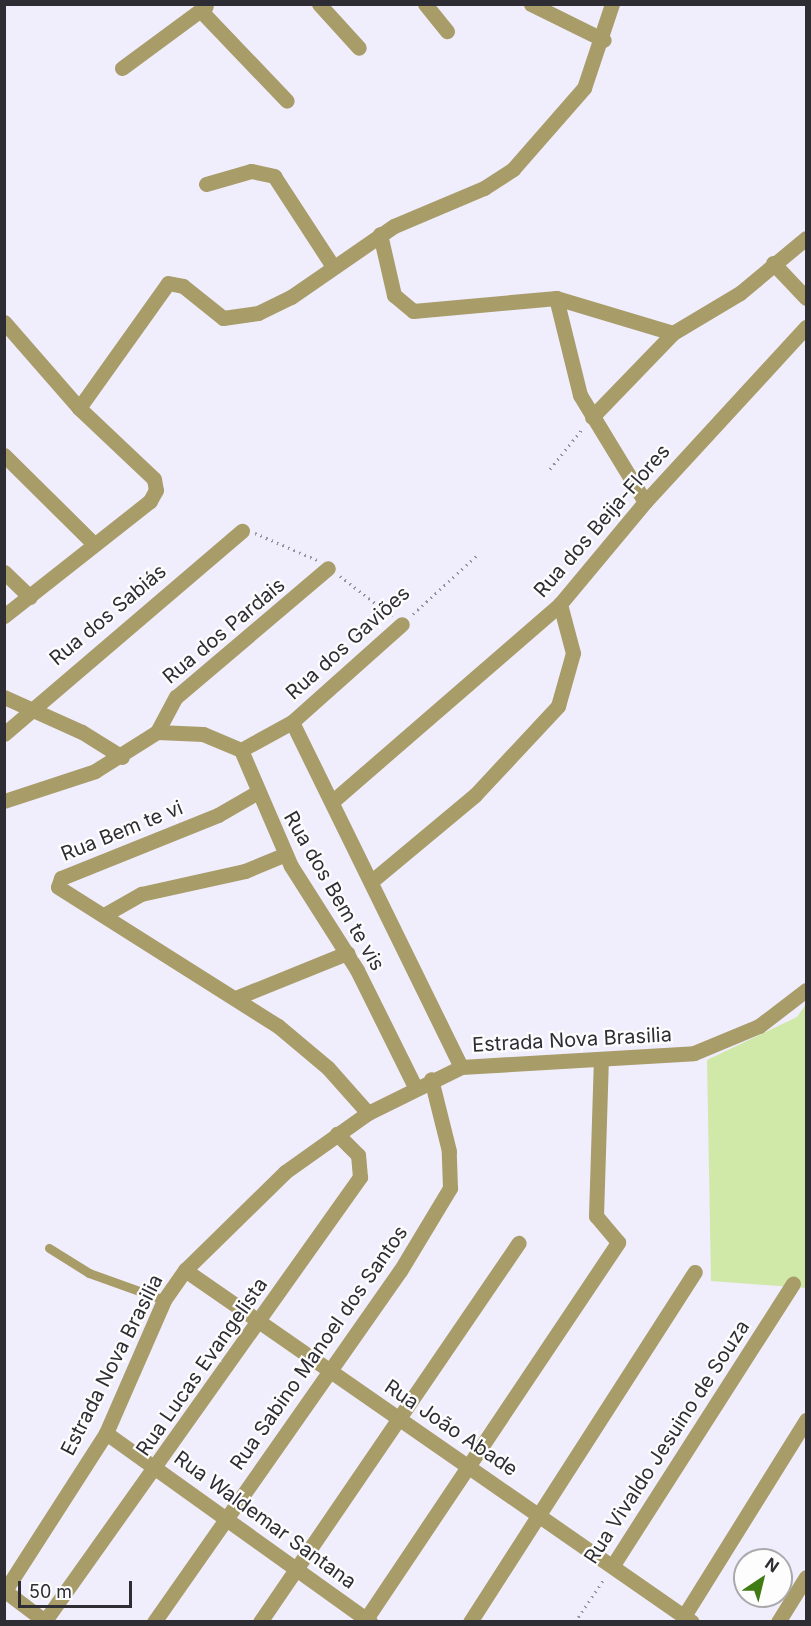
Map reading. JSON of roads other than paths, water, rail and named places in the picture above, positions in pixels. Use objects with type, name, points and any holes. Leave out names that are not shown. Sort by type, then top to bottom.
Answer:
[{"type":"street","points":[[319,4],[359,48]]},
{"type":"street","points":[[424,4],[447,31]]},
{"type":"street","points":[[531,4],[604,40]]},
{"type":"street","points":[[79,408],[168,283],[178,283],[223,318],[243,317],[280,304],[332,265],[380,234],[484,188],[513,169],[584,88],[604,40],[612,4]]},
{"type":"street","points":[[122,68],[204,8],[287,101]]},
{"type":"street","points":[[206,184],[241,172],[273,176],[332,265]]},
{"type":"street","points":[[380,234],[394,295],[413,311],[556,298],[673,333]]},
{"type":"street","points":[[592,417],[673,333],[740,293],[773,262],[807,237]]},
{"type":"street","points":[[773,262],[807,298]]},
{"type":"street","points":[[556,298],[580,395],[645,502]]},
{"type":"street","points":[[4,322],[79,408],[154,479],[150,501],[93,542],[30,597],[4,616]]},
{"type":"street","name":"Rua dos Beija-Flores","points":[[334,800],[560,604],[645,502],[807,327]]},
{"type":"street","points":[[4,455],[93,542]]},
{"type":"street","name":"Rua dos Sabiás","points":[[4,734],[242,531]]},
{"type":"street","name":"Rua dos Pardais","points":[[157,732],[182,692],[328,568]]},
{"type":"street","points":[[4,572],[30,597]]},
{"type":"street","points":[[373,880],[483,788],[558,706],[573,653],[560,604]]},
{"type":"street","name":"Rua dos Gaviões","points":[[241,750],[292,722],[402,624]]},
{"type":"street","points":[[4,697],[32,712],[82,732],[122,757]]},
{"type":"street","name":"Rua dos Bem te vis","points":[[292,722],[334,800],[461,1067]]},
{"type":"street","points":[[4,801],[46,791],[122,757],[157,732],[203,734],[241,750]]},
{"type":"street","name":"Rua dos Bem te vis","points":[[241,750],[255,793],[286,854],[347,953],[415,1087]]},
{"type":"street","name":"Rua Bem te vi","points":[[255,793],[58,881],[62,890],[238,997],[318,1058],[368,1113]]},
{"type":"street","points":[[104,915],[141,894],[245,871],[286,854]]},
{"type":"street","points":[[238,997],[347,953]]},
{"type":"street","name":"Estrada Nova Brasilia","points":[[5,1592],[106,1433],[164,1300],[185,1270],[273,1182],[368,1113],[431,1079],[461,1067],[694,1053],[759,1026],[807,990]]},
{"type":"street","points":[[366,1621],[470,1468],[618,1242],[597,1216],[601,1059]]},
{"type":"street","name":"Rua Sabino Manoel dos Santos","points":[[154,1622],[330,1372],[450,1188],[449,1151],[431,1079]]},
{"type":"street","name":"Rua Lucas Evangelista","points":[[45,1621],[260,1323],[360,1177],[358,1155],[337,1134]]},
{"type":"street","points":[[260,1622],[519,1243]]},
{"type":"street","name":"Rua João Abade","points":[[185,1270],[688,1619]]},
{"type":"street","points":[[470,1622],[695,1272]]},
{"type":"street","name":"Rua Vivaldo Jesuino de Souza","points":[[613,1565],[793,1284]]},
{"type":"street","points":[[688,1619],[807,1420]]},
{"type":"street","name":"Rua Waldemar Santana","points":[[106,1433],[227,1516],[295,1570],[366,1621]]},
{"type":"street","points":[[778,1622],[807,1577]]},
{"type":"street","points":[[5,1592],[45,1621]]},
{"type":"lane","points":[[49,1248],[89,1273],[164,1300]]}]
